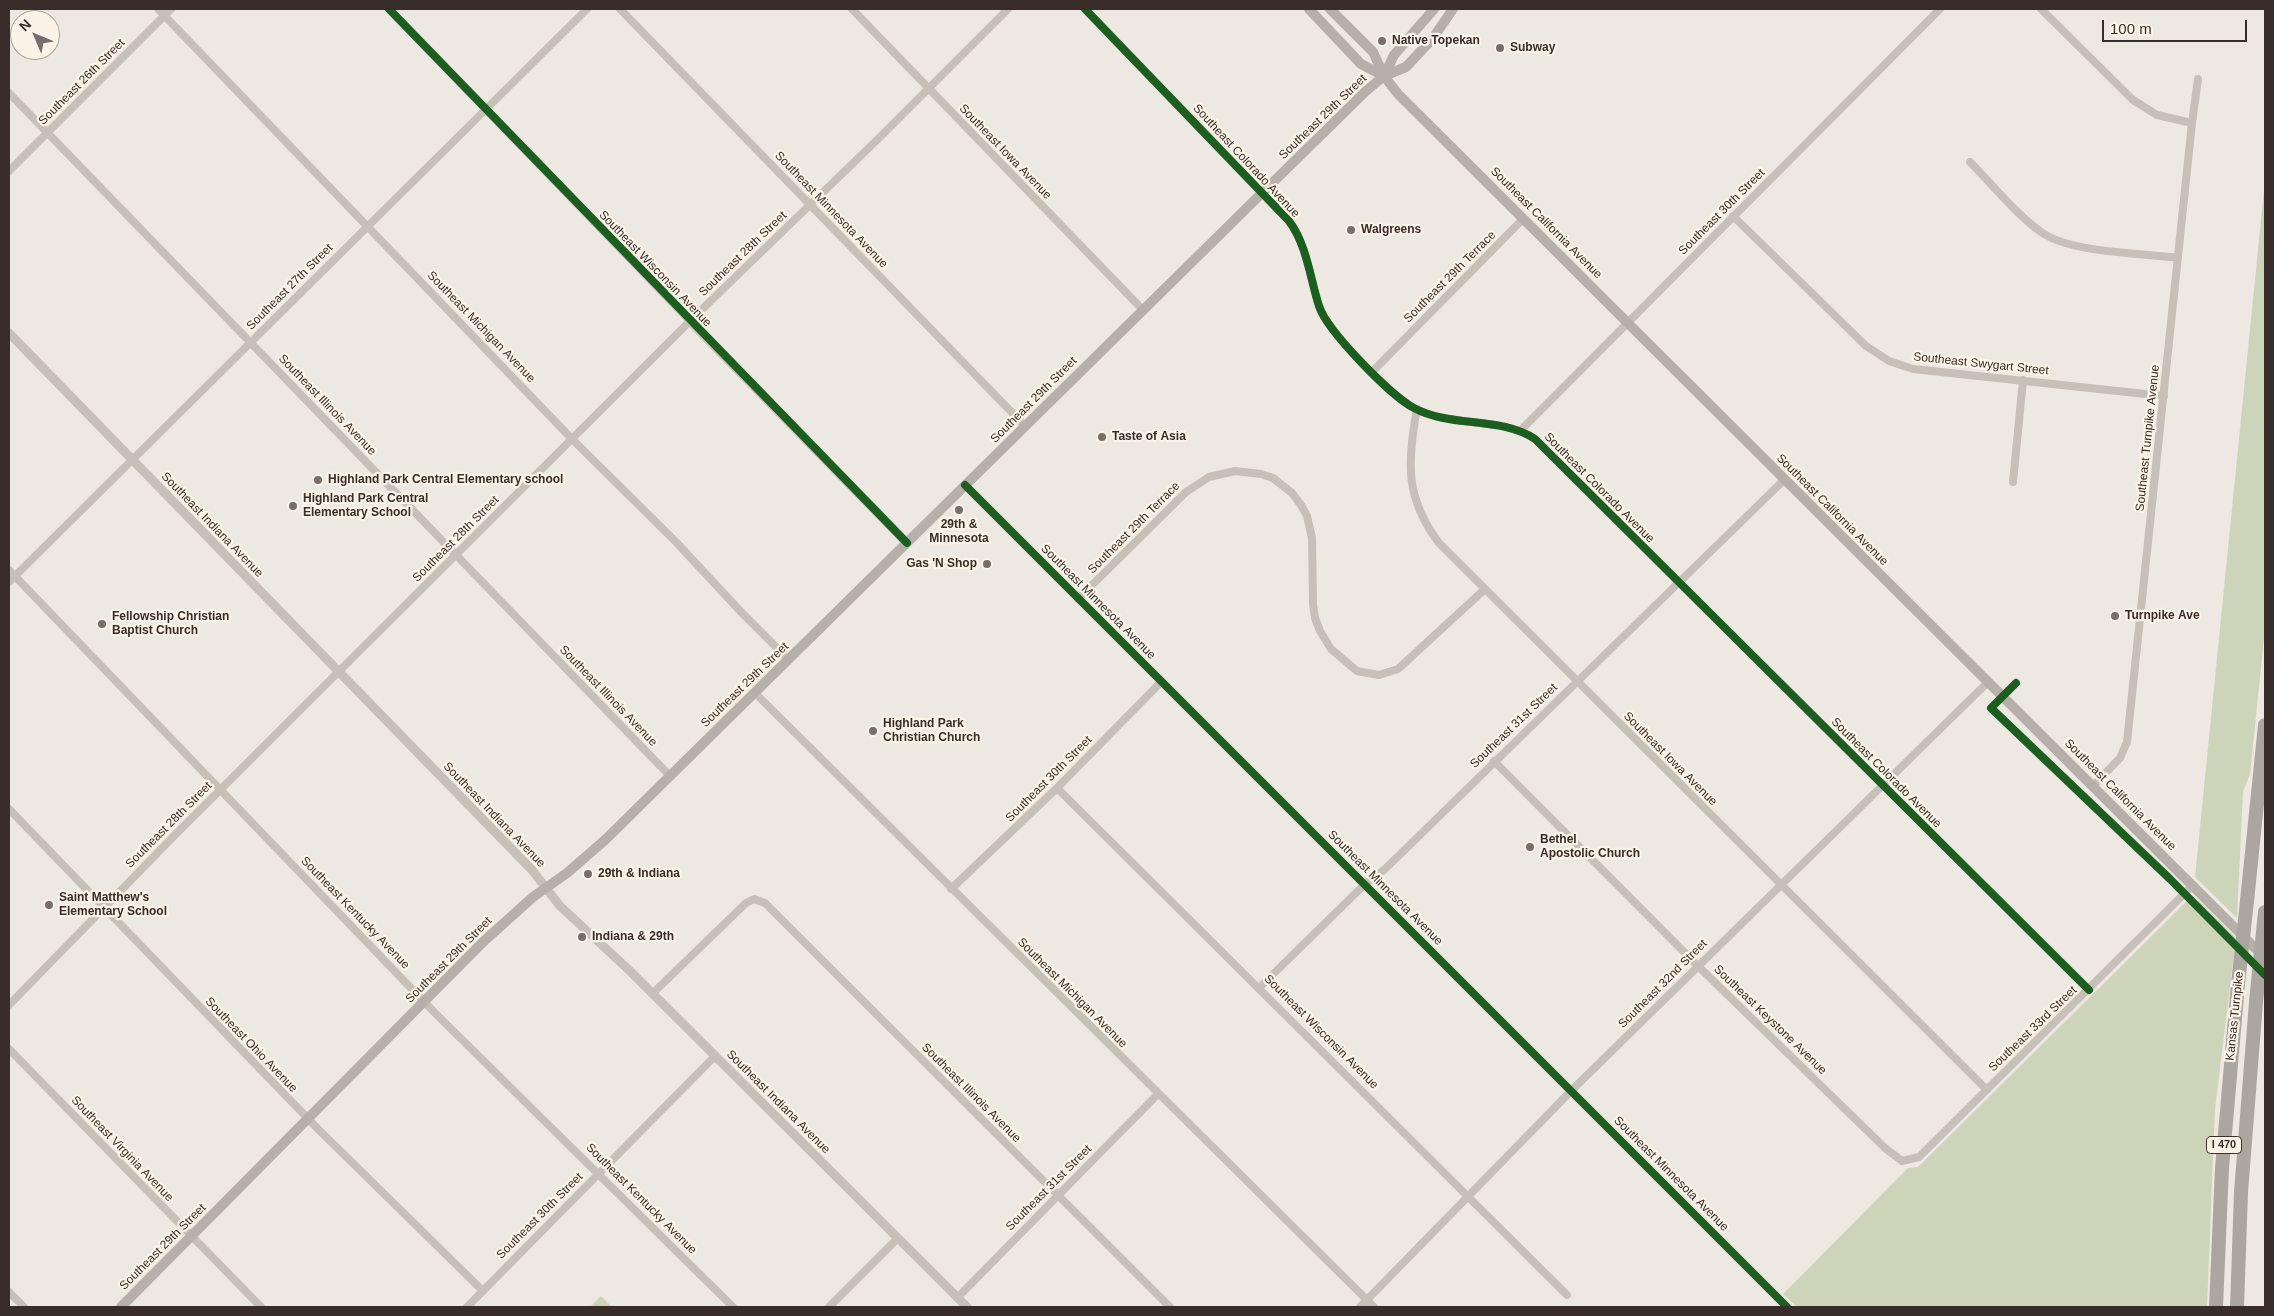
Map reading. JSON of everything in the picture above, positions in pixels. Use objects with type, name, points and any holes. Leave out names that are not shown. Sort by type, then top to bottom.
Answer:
[{"type":"highway","name":"Kansas Turnpike","points":[[2216,1307],[2222,1168],[2238,984],[2265,725]]},
{"type":"highway","name":"Kansas Turnpike","points":[[2236,1307],[2241,1192],[2265,912]]},
{"type":"main road","name":"Southeast California Avenue","points":[[1309,9],[1361,64],[1384,76]]},
{"type":"main road","name":"Southeast California Avenue","points":[[1330,9],[1373,52],[1384,76],[1398,94],[2265,958]]},
{"type":"main road","name":"Southeast 29th Street","points":[[1384,76],[1394,55],[1434,9]]},
{"type":"main road","name":"Southeast 29th Street","points":[[121,1307],[483,942],[546,888],[562,878],[670,776],[1262,193],[1384,76],[1406,66],[1433,38],[1453,9]]},
{"type":"street","name":"Southeast Michigan Avenue","points":[[158,9],[572,439],[676,542],[789,660]]},
{"type":"street","name":"Southeast 26th Street","points":[[9,171],[171,9]]},
{"type":"street","name":"Southeast Wisconsin Avenue","points":[[389,9],[907,543]]},
{"type":"street","name":"Southeast 27th Street","points":[[11,576],[587,9]]},
{"type":"street","name":"Southeast Minnesota Avenue","points":[[620,9],[1025,426]]},
{"type":"street","name":"Southeast Iowa Avenue","points":[[852,9],[1143,310]]},
{"type":"street","name":"Southeast 28th Street","points":[[9,1005],[221,789],[690,321],[1008,9]]},
{"type":"street","name":"Southeast Colorado Avenue","points":[[1085,9],[1288,221],[1300,241],[1319,306],[1327,323],[1340,339],[1401,399],[1417,409],[1433,415],[1520,431],[1535,439],[2089,990]]},
{"type":"street","name":"Southeast 30th Street","points":[[1520,431],[1940,9]]},
{"type":"street","points":[[2041,9],[2133,100],[2157,115],[2192,123]]},
{"type":"street","name":"Southeast Turnpike Avenue","points":[[2093,786],[2120,758],[2127,742],[2198,79]]},
{"type":"street","name":"Southeast Illinois Avenue","points":[[9,93],[670,776]]},
{"type":"street","points":[[1970,162],[2032,225],[2054,240],[2077,246],[2178,258]]},
{"type":"street","name":"Southeast Swygart Street","points":[[1733,216],[1878,355],[1897,364],[1913,368],[2164,396]]},
{"type":"street","name":"Southeast 29th Terrace","points":[[1373,371],[1523,219]]},
{"type":"street","name":"Southeast Indiana Avenue","points":[[9,333],[130,460],[532,870],[560,906],[715,1056],[967,1307]]},
{"type":"street","points":[[2014,482],[2023,380]]},
{"type":"street","name":"Southeast Iowa Avenue","points":[[1417,409],[1410,447],[1409,465],[1415,499],[1423,519],[1439,543],[1779,885],[1987,1090]]},
{"type":"street","name":"Southeast 29th Terrace","points":[[1078,599],[1186,492],[1209,477],[1235,471],[1261,474],[1273,478],[1292,493],[1301,505],[1307,516],[1312,538],[1315,618],[1320,631],[1331,649],[1357,671],[1379,675],[1398,669],[1485,589]]},
{"type":"street","name":"Southeast 31st Street","points":[[1259,988],[1365,884],[1384,870],[1784,480]]},
{"type":"street","name":"Southeast Minnesota Avenue","points":[[965,486],[1788,1307]]},
{"type":"street","name":"Southeast Kentucky Avenue","points":[[11,576],[425,1000],[733,1307]]},
{"type":"street","name":"Southeast 30th Street","points":[[951,889],[1057,788],[1161,682]]},
{"type":"street","name":"Southeast 32nd Street","points":[[1360,1307],[1572,1090],[1988,682]]},
{"type":"street","name":"Southeast Michigan Avenue","points":[[755,693],[1374,1307]]},
{"type":"street","name":"Southeast Keystone Avenue","points":[[1494,761],[1698,966],[1895,1157],[1907,1161]]},
{"type":"street","name":"Southeast Wisconsin Avenue","points":[[1057,788],[1567,1295]]},
{"type":"street","name":"Southeast Ohio Avenue","points":[[9,809],[307,1118],[483,1291]]},
{"type":"street","name":"Southeast 33rd Street","points":[[1907,1161],[1919,1157],[2193,886]]},
{"type":"street","name":"Southeast Illinois Avenue","points":[[652,994],[738,910],[754,900],[765,903],[1170,1307]]},
{"type":"street","name":"Southeast Virginia Avenue","points":[[9,1050],[190,1237],[261,1307]]},
{"type":"street","name":"Southeast 30th Street","points":[[467,1307],[715,1056]]},
{"type":"street","name":"Southeast 31st Street","points":[[957,1298],[1158,1094]]},
{"type":"street","points":[[829,1307],[897,1239]]},
{"type":"street","points":[[9,1292],[24,1307]]},
{"type":"green space","points":[[2265,180],[2265,628],[2250,775],[2243,791],[2237,918],[2195,877]]},
{"type":"green space","points":[[2192,900],[2199,901],[2236,938],[2215,1109],[2207,1307],[1797,1307],[1783,1294],[1908,1168],[1918,1167],[2186,902]]},
{"type":"green space","points":[[601,1296],[612,1307],[590,1307]]},
{"type":"cycle path","points":[[389,9],[907,543]]},
{"type":"cycle path","points":[[1085,9],[1289,221],[1300,240],[1319,306],[1324,317],[1334,331],[1376,377],[1404,401],[1428,414],[1459,421],[1507,427],[1535,439],[2089,990]]},
{"type":"cycle path","points":[[965,485],[1787,1307]]},
{"type":"cycle path","points":[[2016,683],[1991,708],[2170,879],[2265,975]]},
{"type":"place","name":"Native Topekan","points":[[1382,41]]},
{"type":"place","name":"Subway","points":[[1500,48]]},
{"type":"place","name":"Walgreens","points":[[1351,230]]},
{"type":"place","name":"Taste of Asia","points":[[1102,437]]},
{"type":"place","name":"Highland Park Central Elementary school","points":[[318,480]]},
{"type":"place","name":"Highland Park Central Elementary School","points":[[293,506]]},
{"type":"place","name":"29th & Minnesota","points":[[959,510]]},
{"type":"place","name":"Gas 'N Shop","points":[[987,564]]},
{"type":"place","name":"Turnpike Ave","points":[[2115,616]]},
{"type":"place","name":"Fellowship Christian Baptist Church","points":[[102,624]]},
{"type":"place","name":"Highland Park Christian Church","points":[[873,731]]},
{"type":"place","name":"Bethel Apostolic Church","points":[[1530,847]]},
{"type":"place","name":"29th & Indiana","points":[[588,874]]},
{"type":"place","name":"Saint Matthew's Elementary School","points":[[49,905]]},
{"type":"place","name":"Indiana & 29th","points":[[582,937]]}]
